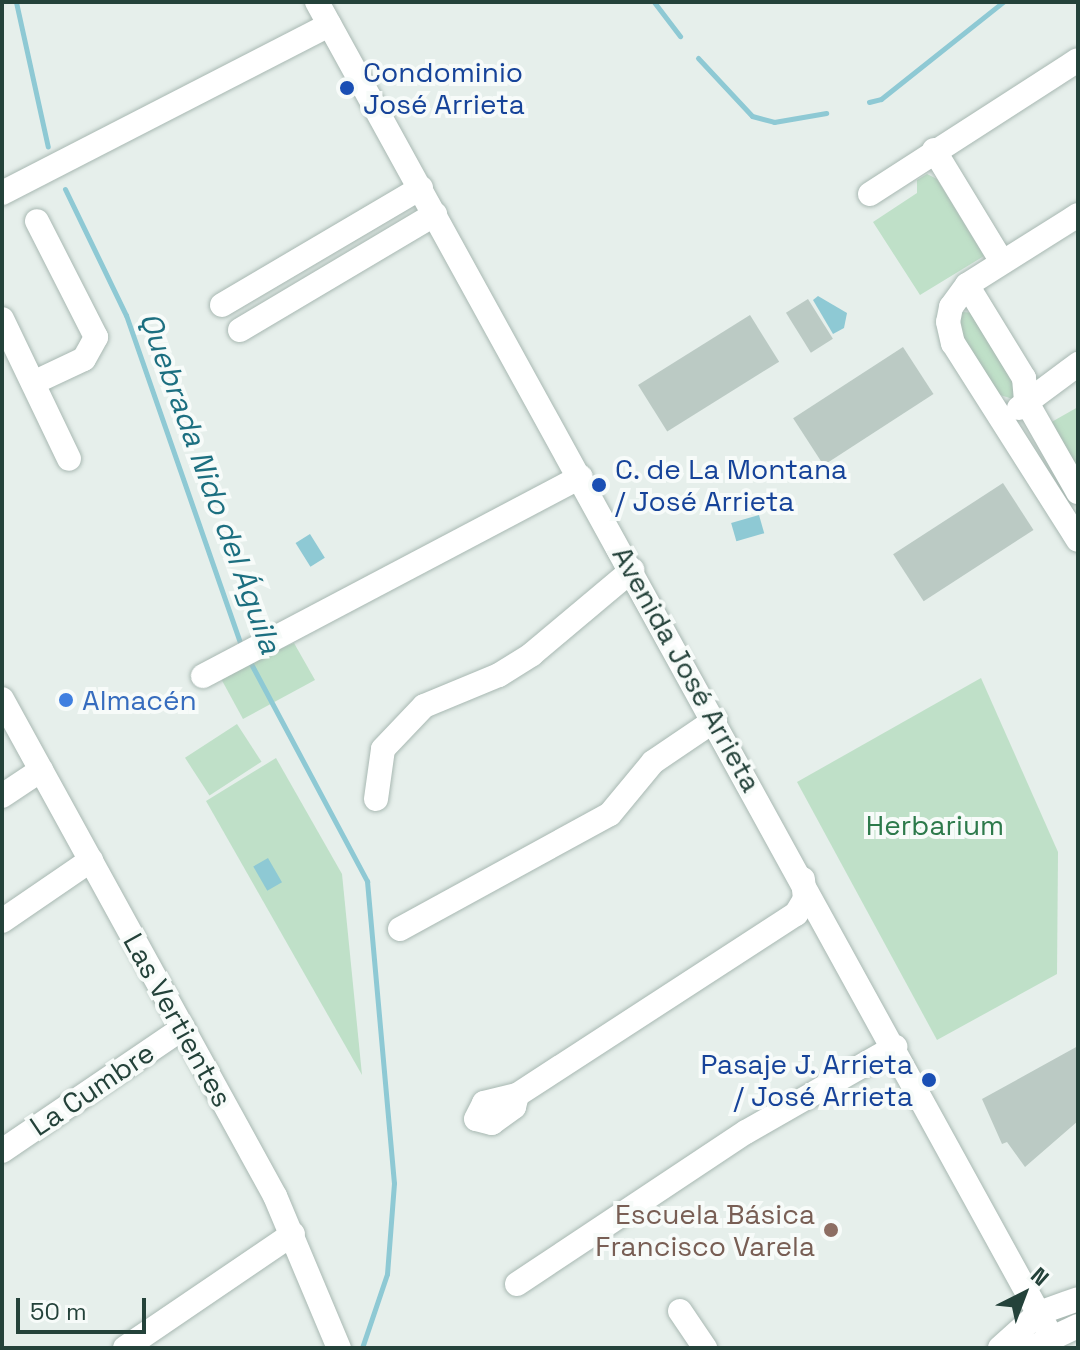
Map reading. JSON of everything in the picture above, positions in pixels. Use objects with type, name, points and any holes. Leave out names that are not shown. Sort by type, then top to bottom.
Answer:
[{"type":"street","name":"Avenida José Arrieta","points":[[317,2],[831,929],[1039,1313],[1041,1343]]},
{"type":"street","points":[[2,193],[329,25]]},
{"type":"street","points":[[870,194],[1078,60]]},
{"type":"street","points":[[934,150],[1002,262]]},
{"type":"street","points":[[222,305],[421,188]]},
{"type":"street","points":[[240,330],[435,214]]},
{"type":"street","points":[[1078,215],[967,285],[951,307],[953,343],[1006,420],[1078,540]]},
{"type":"street","points":[[33,383],[84,359],[96,337],[37,221]]},
{"type":"street","points":[[967,285],[1024,378],[1026,401],[1078,492]]},
{"type":"street","points":[[2,319],[69,459]]},
{"type":"street","points":[[1006,420],[1026,401],[1077,368]]},
{"type":"street","points":[[203,676],[581,477]]},
{"type":"street","points":[[376,799],[383,749],[424,706],[499,675],[532,654],[632,570]]},
{"type":"street","name":"Las Vertientes","points":[[2,699],[293,1234],[339,1348]]},
{"type":"street","points":[[400,929],[610,814],[653,762],[715,720]]},
{"type":"street","points":[[2,796],[41,770]]},
{"type":"street","points":[[2,921],[91,860]]},
{"type":"street","points":[[517,1095],[796,914],[805,899],[803,879]]},
{"type":"street","points":[[796,914],[812,914],[831,929]]},
{"type":"street","name":"La Cumbre","points":[[2,1151],[183,1028]]},
{"type":"street","points":[[517,1284],[746,1132],[895,1047]]},
{"type":"street","points":[[125,1348],[293,1234]]},
{"type":"street","points":[[1000,1348],[1039,1313],[1078,1299]]},
{"type":"street","points":[[680,1311],[705,1348]]},
{"type":"street","points":[[1041,1343],[1078,1326]]},
{"type":"green space","points":[[927,174],[937,179],[984,256],[920,295],[873,222],[917,193],[917,180]]},
{"type":"green space","points":[[962,312],[977,313],[1020,387],[1013,399],[1000,395],[957,338],[954,324]]},
{"type":"green space","points":[[1078,407],[1078,474],[1048,424]]},
{"type":"green space","points":[[294,643],[315,680],[243,719],[219,675]]},
{"type":"green space","name":"Herbarium","points":[[981,678],[1058,852],[1057,974],[937,1040],[797,782]]},
{"type":"green space","points":[[237,724],[262,762],[210,796],[185,758]]},
{"type":"green space","points":[[276,758],[342,874],[362,1075],[206,801]]},
{"type":"water","points":[[818,296],[847,313],[844,328],[833,334],[813,300]]},
{"type":"water","points":[[759,515],[764,533],[736,541],[731,523]]},
{"type":"water","points":[[310,534],[325,558],[310,567],[296,543]]},
{"type":"water","points":[[268,858],[282,882],[267,891],[253,867]]},
{"type":"building","points":[[808,299],[833,339],[811,353],[786,313]]},
{"type":"building","points":[[750,315],[779,362],[667,432],[638,385]]},
{"type":"building","points":[[903,347],[933,394],[824,465],[793,418]]},
{"type":"building","points":[[1003,483],[1033,530],[924,601],[893,554]]},
{"type":"building","points":[[1078,1046],[1078,1121],[1025,1167],[1007,1142],[1002,1144],[982,1099]]},
{"type":"waterway","name":"Quebrada Nido del Águila","points":[[16,2],[48,147]]},
{"type":"waterway","points":[[654,2],[680,36]]},
{"type":"waterway","points":[[869,102],[881,99],[1003,2]]},
{"type":"waterway","points":[[698,58],[752,116],[774,122],[826,113]]},
{"type":"waterway","name":"Quebrada Nido del Águila","points":[[65,189],[126,315],[242,648]]},
{"type":"waterway","name":"Quebrada Nido del Águila","points":[[249,660],[367,881],[394,1183],[387,1274],[362,1348]]},
{"type":"place","name":"Condominio José Arrieta","points":[[347,88]]},
{"type":"place","name":"C. de La Montana / José Arrieta","points":[[599,485]]},
{"type":"place","name":"Almacén","points":[[66,700]]},
{"type":"place","name":"Pasaje J. Arrieta / José Arrieta","points":[[929,1080]]},
{"type":"place","name":"Escuela Básica Francisco Varela","points":[[831,1230]]}]
